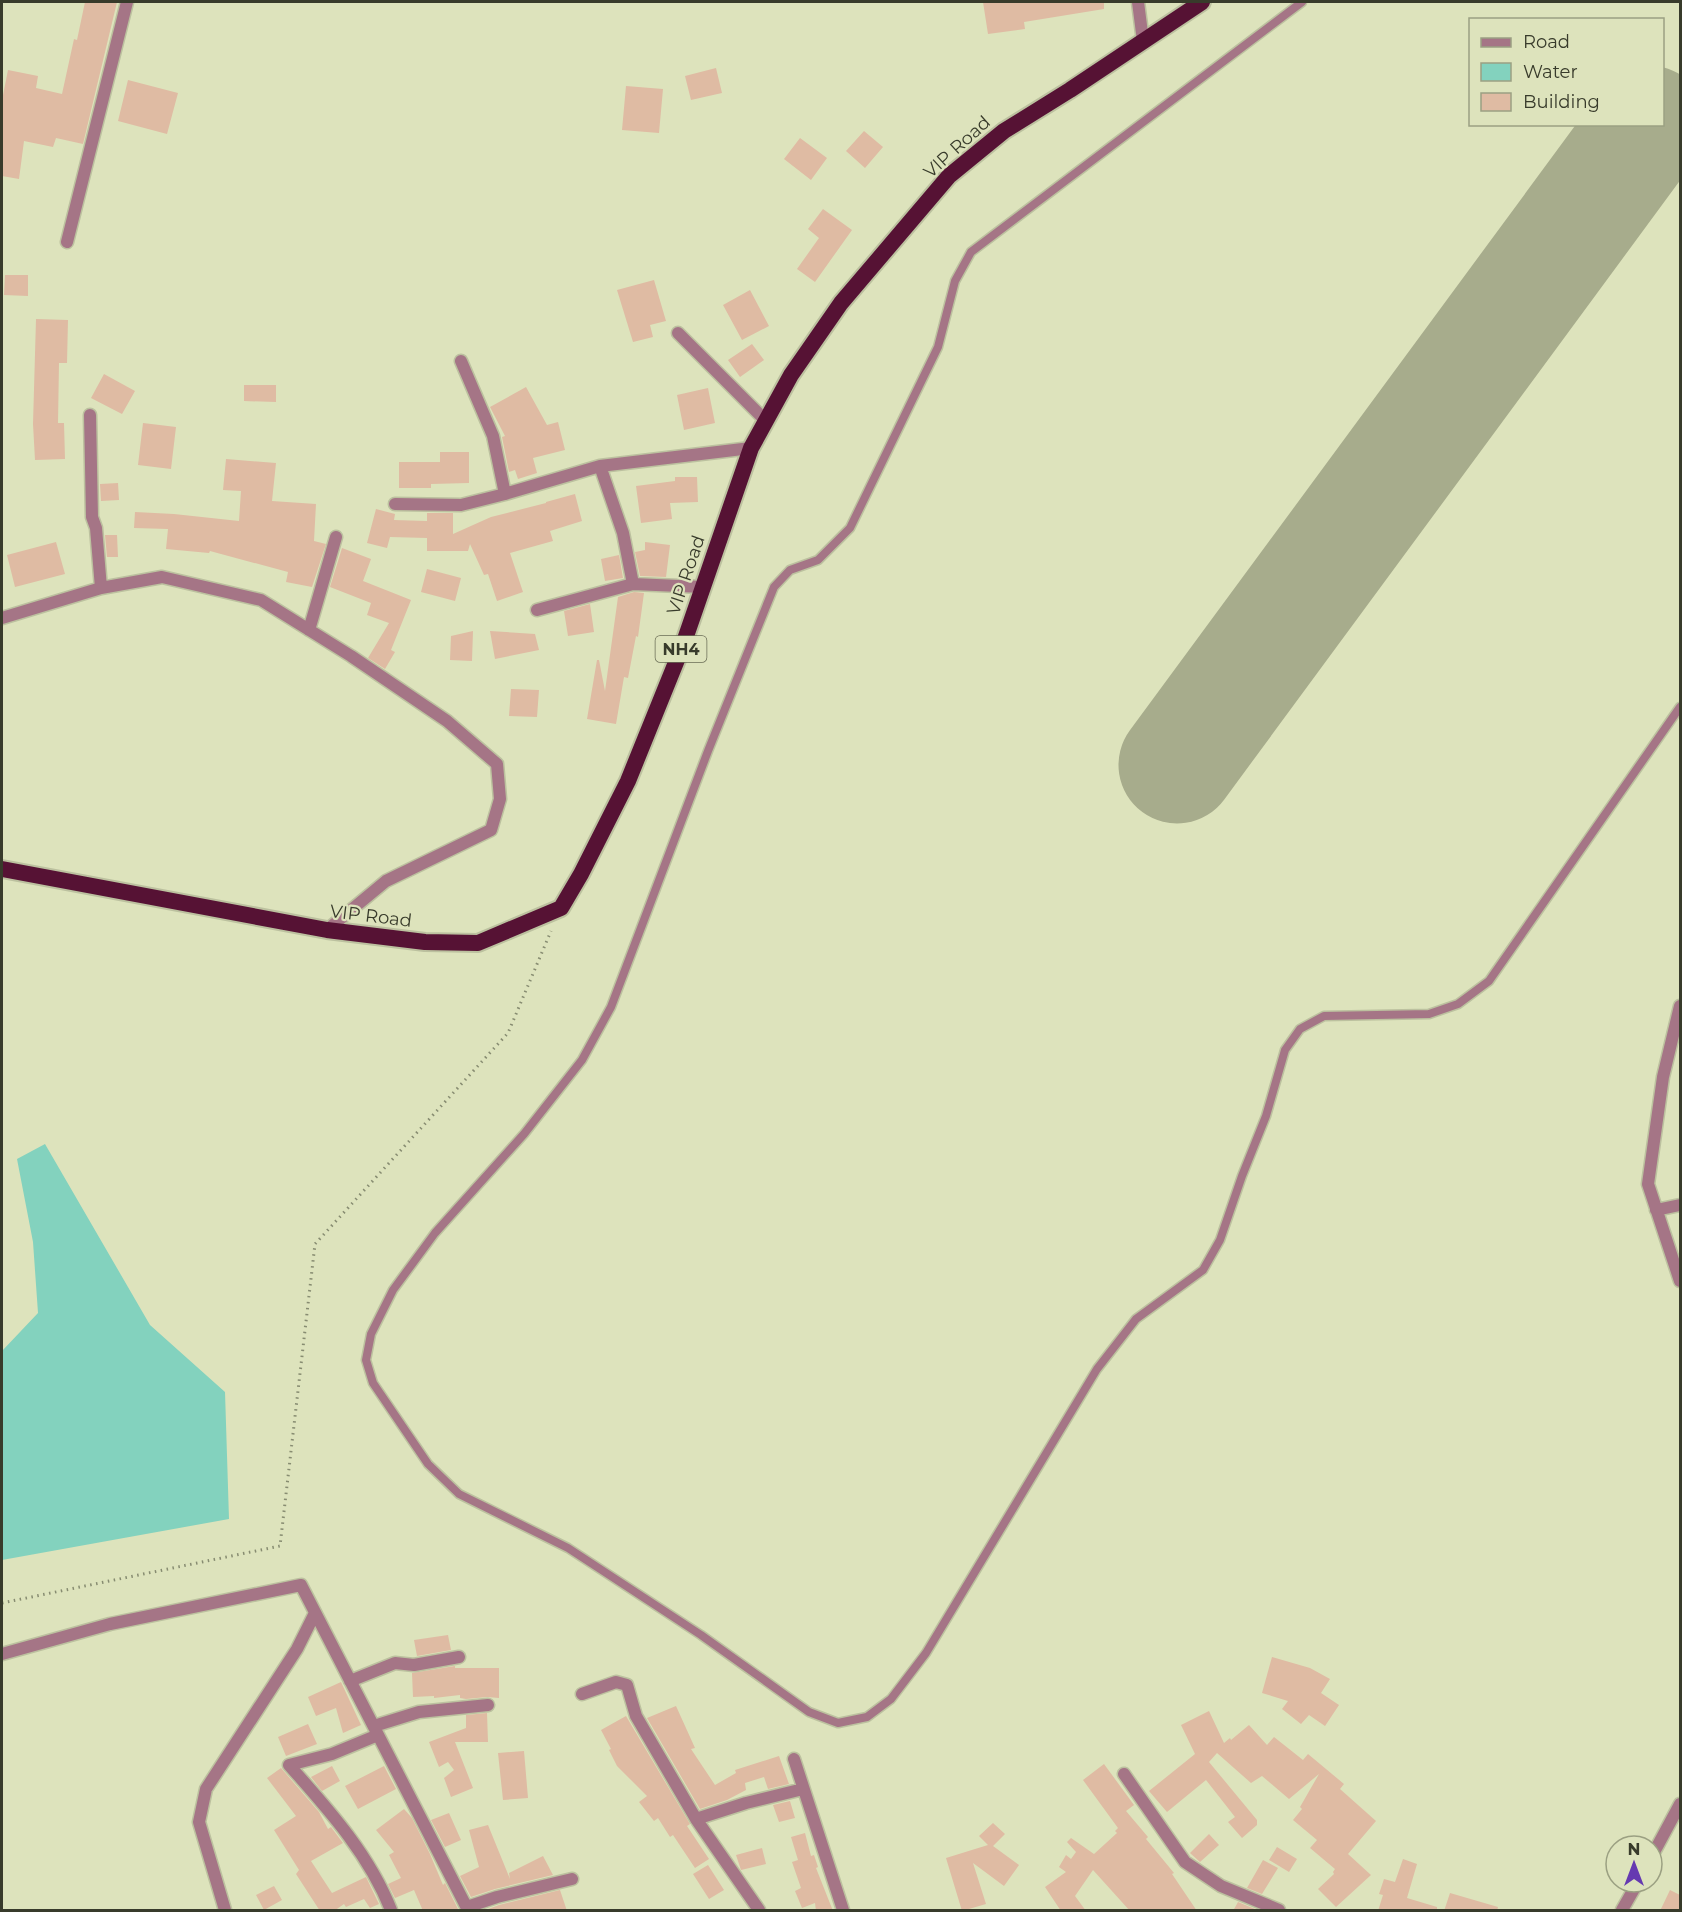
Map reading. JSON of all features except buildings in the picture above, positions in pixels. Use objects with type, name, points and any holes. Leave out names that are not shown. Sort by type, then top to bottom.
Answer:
[{"type":"highway","name":"VIP Road","points":[[2,869],[327,930],[426,942],[478,943],[561,908],[581,874],[628,781],[682,645],[751,448],[791,375],[841,303],[949,177],[1004,130],[1070,90],[1202,2]]},
{"type":"street","points":[[67,242],[127,2]]},
{"type":"street","points":[[1138,2],[1143,41]]},
{"type":"street","points":[[678,333],[766,421]]},
{"type":"street","points":[[462,361],[493,436],[505,494]]},
{"type":"street","points":[[90,415],[92,517],[96,528],[101,588]]},
{"type":"street","points":[[395,504],[461,505],[600,466],[751,448]]},
{"type":"street","points":[[600,466],[623,533],[633,584]]},
{"type":"street","points":[[309,630],[336,537]]},
{"type":"street","points":[[2,618],[101,588],[162,577],[261,600],[447,722],[497,764],[500,799],[491,830],[386,881],[327,930]]},
{"type":"street","points":[[537,610],[633,584],[703,587]]},
{"type":"street","points":[[1680,1006],[1663,1077],[1648,1184],[1680,1281]]},
{"type":"street","points":[[1656,1210],[1680,1205]]},
{"type":"street","points":[[2,1654],[110,1624],[301,1585],[467,1909],[508,1894],[572,1879]]},
{"type":"street","points":[[225,1911],[199,1822],[206,1789],[297,1649],[315,1613]]},
{"type":"street","points":[[350,1681],[395,1664],[414,1665],[459,1657]]},
{"type":"street","points":[[582,1695],[616,1682],[627,1685],[636,1716],[696,1819],[759,1911]]},
{"type":"street","points":[[391,1911],[386,1897],[344,1828],[289,1765],[332,1754],[419,1712],[488,1705]]},
{"type":"street","points":[[794,1759],[843,1911]]},
{"type":"street","points":[[1124,1774],[1185,1862],[1221,1886],[1279,1911]]},
{"type":"street","points":[[696,1819],[746,1803],[803,1789]]},
{"type":"street","points":[[1664,1834],[1680,1804]]},
{"type":"street","points":[[1622,1911],[1631,1894]]},
{"type":"lane","points":[[1302,2],[971,252],[955,281],[938,347],[850,528],[818,560],[790,570],[774,587],[708,751],[611,1007],[582,1060],[524,1134],[435,1233],[393,1290],[371,1334],[366,1360],[373,1383],[428,1464],[459,1494],[568,1548],[701,1635],[809,1712],[837,1723],[867,1717],[891,1699],[926,1653],[1096,1369],[1136,1318],[1203,1270],[1220,1240],[1266,1116],[1285,1050],[1300,1029],[1324,1016],[1430,1014],[1458,1004],[1489,981],[1680,707]]},
{"type":"path","points":[[2,1603],[280,1546],[315,1244],[508,1032],[561,908]]},
{"type":"water","points":[[45,1144],[150,1325],[225,1392],[229,1519],[2,1560],[2,1351],[38,1313],[33,1242],[17,1159]]},
{"type":"runway","points":[[1177,765],[1648,126]]}]
